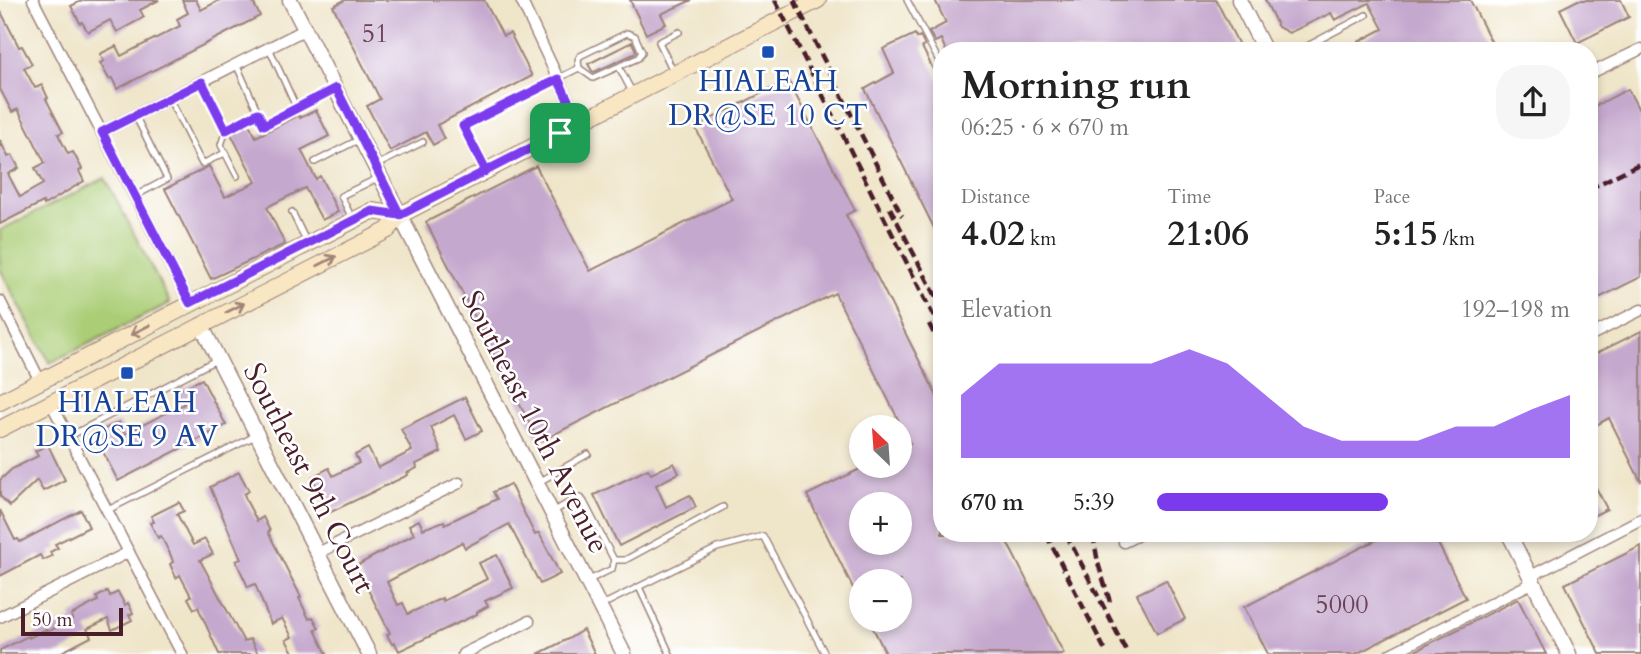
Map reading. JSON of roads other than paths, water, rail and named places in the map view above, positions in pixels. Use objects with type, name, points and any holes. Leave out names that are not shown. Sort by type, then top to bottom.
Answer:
[{"type":"main road","points":[[0,429],[388,230],[400,215],[818,0]]},
{"type":"main road","points":[[0,402],[372,211],[400,215]]},
{"type":"main road","points":[[51,403],[62,386],[163,334],[174,312]]},
{"type":"main road","points":[[0,417],[23,405],[40,381]]},
{"type":"street","points":[[33,0],[190,303]]},
{"type":"street","name":"Southeast 10th Avenue","points":[[290,0],[624,654]]},
{"type":"street","points":[[521,0],[579,123]]},
{"type":"street","points":[[1239,0],[1260,42]]},
{"type":"street","points":[[102,132],[306,29]]},
{"type":"street","points":[[1598,70],[1641,49]]},
{"type":"street","points":[[0,301],[40,381]]},
{"type":"street","points":[[1598,332],[1641,310]]},
{"type":"street","name":"Southeast 9th Court","points":[[201,325],[369,654]]},
{"type":"street","points":[[51,403],[181,654]]},
{"type":"street","points":[[318,553],[459,483]]},
{"type":"street","points":[[1390,654],[1641,519]]},
{"type":"street","points":[[1514,542],[1569,654]]},
{"type":"street","points":[[0,617],[129,552]]},
{"type":"street","points":[[463,654],[529,621]]},
{"type":"lane","points":[[907,0],[933,51]]},
{"type":"lane","points":[[1315,42],[1366,15]]},
{"type":"lane","points":[[674,73],[659,42],[679,32]]},
{"type":"lane","points":[[627,33],[632,33],[642,52],[638,58],[593,78],[579,68],[580,56],[627,33]]},
{"type":"lane","points":[[269,48],[297,109]]},
{"type":"lane","points":[[236,64],[264,125],[336,88]]},
{"type":"lane","points":[[619,67],[634,96]]},
{"type":"lane","points":[[486,171],[463,126],[579,68]]},
{"type":"lane","points":[[202,82],[226,130]]},
{"type":"lane","points":[[169,98],[202,164],[225,153]]},
{"type":"lane","points":[[237,176],[221,145],[226,130],[258,113]]},
{"type":"lane","points":[[135,115],[167,178],[135,196]]},
{"type":"lane","points":[[560,133],[570,152]]},
{"type":"lane","points":[[315,162],[361,138]]},
{"type":"lane","points":[[354,220],[341,196],[423,142]]},
{"type":"lane","points":[[292,212],[307,243]]},
{"type":"lane","points":[[70,436],[219,359]]},
{"type":"lane","points":[[108,510],[258,435]]},
{"type":"lane","points":[[537,483],[588,454]]},
{"type":"lane","points":[[551,512],[580,498],[614,561],[612,569],[587,582]]},
{"type":"lane","points":[[614,561],[625,560],[723,507]]},
{"type":"lane","points":[[599,607],[717,548],[763,536],[825,654]]},
{"type":"lane","points":[[639,587],[670,654]]},
{"type":"railway","points":[[775,0],[933,315]]},
{"type":"railway","points":[[794,0],[902,216]]},
{"type":"railway","points":[[1598,184],[1641,163]]},
{"type":"railway","points":[[890,208],[933,291]]},
{"type":"railway","points":[[929,324],[933,332]]},
{"type":"railway","points":[[1050,542],[1107,654]]},
{"type":"railway","points":[[1070,542],[1128,654]]},
{"type":"railway","points":[[1094,542],[1111,605]]},
{"type":"place","name":"HIALEAH DR@SE 10 CT","points":[[768,52]]},
{"type":"place","name":"HIALEAH DR@SE 9 AV","points":[[127,373]]}]
